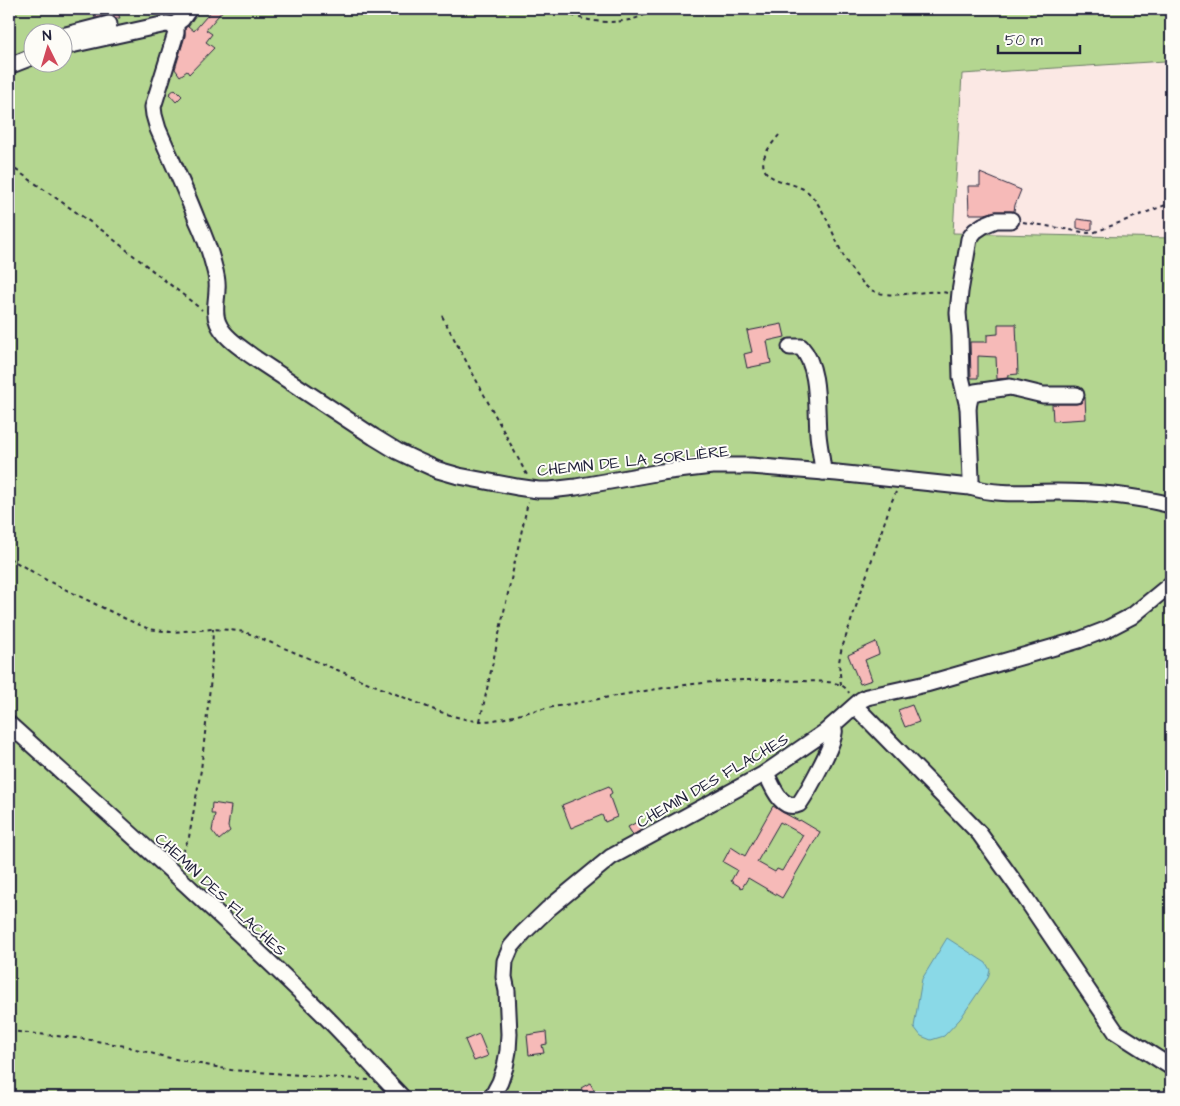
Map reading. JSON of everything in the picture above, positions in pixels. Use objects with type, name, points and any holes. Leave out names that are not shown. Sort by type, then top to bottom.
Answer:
[{"type":"street","points":[[72,45],[166,24],[174,25],[182,20],[188,9]]},
{"type":"street","points":[[72,33],[109,24]]},
{"type":"street","points":[[174,25],[176,32],[154,98],[154,115],[214,265],[218,287],[216,315]]},
{"type":"street","points":[[9,66],[22,61]]},
{"type":"street","points":[[970,487],[968,407],[961,377],[959,296],[968,239],[984,225],[996,220],[1011,220]]},
{"type":"street","name":"CHEMIN DE LA SORLIÈRE","points":[[216,315],[218,324],[225,334],[245,351],[366,432],[397,451],[438,470],[459,476],[530,489],[550,490],[661,472],[712,466],[751,466],[970,487],[986,492],[1056,492],[1117,495],[1171,505]]},
{"type":"street","points":[[790,347],[801,348],[807,354],[812,366],[816,390],[818,436],[824,472]]},
{"type":"street","points":[[968,407],[970,398],[975,392],[1010,387],[1043,395],[1076,395]]},
{"type":"street","name":"CHEMIN DES FLACHES","points":[[492,1097],[500,1082],[508,1051],[507,991],[504,977],[505,961],[511,947],[548,908],[611,857],[766,773],[806,746],[867,696],[926,684],[1079,640],[1105,630],[1132,616],[1171,584]]},
{"type":"street","points":[[855,706],[980,833],[1116,1032],[1171,1068]]},
{"type":"street","name":"CHEMIN DES FLACHES","points":[[9,724],[174,874],[322,1013],[402,1097]]},
{"type":"street","points":[[766,773],[777,794],[785,803],[792,806],[798,804],[828,749],[834,734],[832,726]]},
{"type":"path","points":[[557,9],[580,19],[603,23],[630,20],[658,9]]},
{"type":"path","points":[[779,135],[765,154],[764,164],[766,172],[773,178],[802,188],[809,193],[828,220],[845,260],[857,277],[869,289],[879,294],[890,295],[942,292],[959,296]]},
{"type":"path","points":[[9,165],[103,231],[204,312],[216,315]]},
{"type":"path","points":[[1011,220],[1088,233],[1171,203]]},
{"type":"path","points":[[442,316],[528,477],[530,489],[480,721]]},
{"type":"path","points":[[841,685],[839,662],[841,652],[896,492],[897,480]]},
{"type":"path","points":[[9,558],[48,581],[149,629],[171,632],[214,629],[245,632],[437,711],[466,719],[480,721],[502,719],[552,707],[673,686],[773,679],[841,685],[847,689],[855,706]]},
{"type":"path","points":[[174,874],[189,837],[201,770],[211,678],[214,629]]},
{"type":"path","points":[[9,1032],[125,1046],[165,1057],[231,1070],[371,1080],[377,1080],[382,1076]]},
{"type":"green space","points":[[9,9],[1171,9],[1171,59],[1165,61],[962,74],[953,233],[1171,238],[1171,1097],[9,1097]]},
{"type":"water","points":[[947,938],[986,963],[990,970],[988,978],[960,1019],[944,1036],[931,1040],[921,1036],[914,1027],[922,979]]},
{"type":"building","points":[[92,9],[116,9],[120,18],[107,15],[95,18]]},
{"type":"building","points":[[213,9],[224,9],[206,30],[212,34],[206,42],[214,48],[189,74],[187,71],[180,76],[175,69],[185,36],[185,28],[188,26],[194,31]]},
{"type":"building","points":[[175,89],[182,96],[176,102],[169,94]]},
{"type":"building","points":[[980,173],[1021,190],[1014,211],[969,214],[968,186],[980,186]]},
{"type":"building","points":[[1077,219],[1092,221],[1092,229],[1077,228]]},
{"type":"building","points":[[782,324],[785,337],[767,341],[771,363],[747,368],[744,354],[752,352],[747,331]]},
{"type":"building","points":[[998,324],[1016,324],[1018,374],[1008,375],[1008,378],[997,379],[996,357],[978,356],[978,378],[971,378],[970,342],[987,342],[987,335],[998,334]]},
{"type":"building","points":[[1085,397],[1086,419],[1053,421],[1052,404],[1081,403]]},
{"type":"building","points":[[876,642],[879,654],[865,660],[872,680],[860,684],[848,655]]},
{"type":"building","points":[[912,705],[919,722],[905,727],[898,710]]},
{"type":"building","points":[[609,786],[612,793],[609,795],[617,817],[605,822],[602,815],[571,828],[562,805]]},
{"type":"building","points":[[212,803],[231,806],[228,827],[230,831],[219,840],[212,831],[215,814],[211,814]]},
{"type":"building","points":[[773,806],[820,832],[782,898],[748,878],[742,888],[731,881],[737,870],[723,862],[731,847],[745,856]],"holes":[[[780,822],[803,835],[782,871],[777,869],[775,872],[757,862]]]},
{"type":"building","points":[[637,822],[641,830],[633,835],[628,827]]},
{"type":"building","points":[[546,1032],[547,1044],[542,1045],[544,1053],[529,1055],[527,1035]]},
{"type":"building","points":[[479,1034],[488,1056],[474,1061],[465,1040]]},
{"type":"building","points":[[590,1083],[598,1097],[586,1097],[581,1088]]}]
